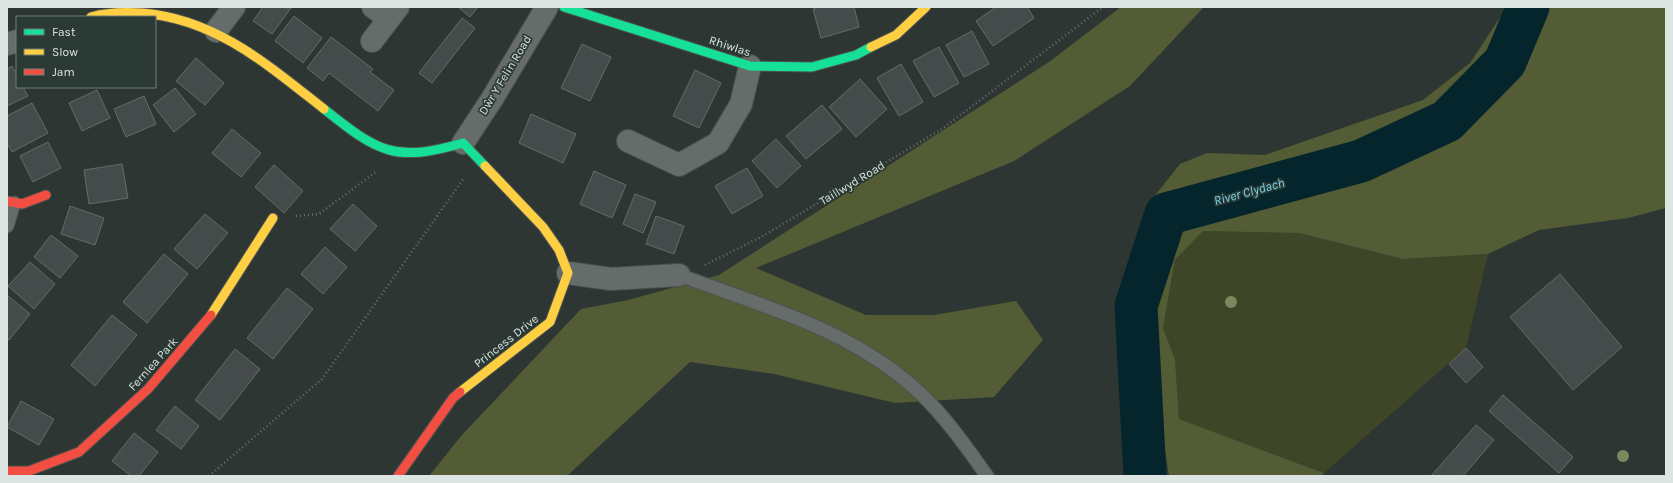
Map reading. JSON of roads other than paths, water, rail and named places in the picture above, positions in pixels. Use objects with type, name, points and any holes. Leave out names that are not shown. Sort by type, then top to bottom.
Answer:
[{"type":"street","points":[[216,31],[234,7]]},
{"type":"street","name":"Dŵr Y Felin Road","points":[[463,143],[492,99],[547,7]]},
{"type":"street","name":"Rhiwlas","points":[[564,7],[588,16],[684,44],[750,66],[812,67],[856,55],[896,36],[926,7]]},
{"type":"street","points":[[372,40],[387,11]]},
{"type":"street","points":[[94,16],[107,12],[138,15],[156,13],[182,18],[216,31],[251,53],[356,134],[375,146],[400,154],[430,153],[463,143],[543,227],[559,250],[568,273],[612,279],[679,275]]},
{"type":"street","points":[[628,141],[679,165],[718,143],[741,104],[750,66]]},
{"type":"street","points":[[10,202],[22,204],[46,195]]},
{"type":"street","name":"Fernlea Park","points":[[11,473],[29,471],[78,452],[148,390],[212,314],[273,218]]},
{"type":"street","name":"Princess Drive","points":[[398,476],[453,398],[550,322],[568,273]]},
{"type":"lane","points":[[7,226],[10,202]]},
{"type":"lane","points":[[679,275],[811,324],[867,352],[922,395],[954,431],[987,476]]},
{"type":"waterway","name":"River Clydach","points":[[1145,476],[1136,306],[1166,214],[1361,161],[1447,121],[1505,62],[1528,7]]}]
